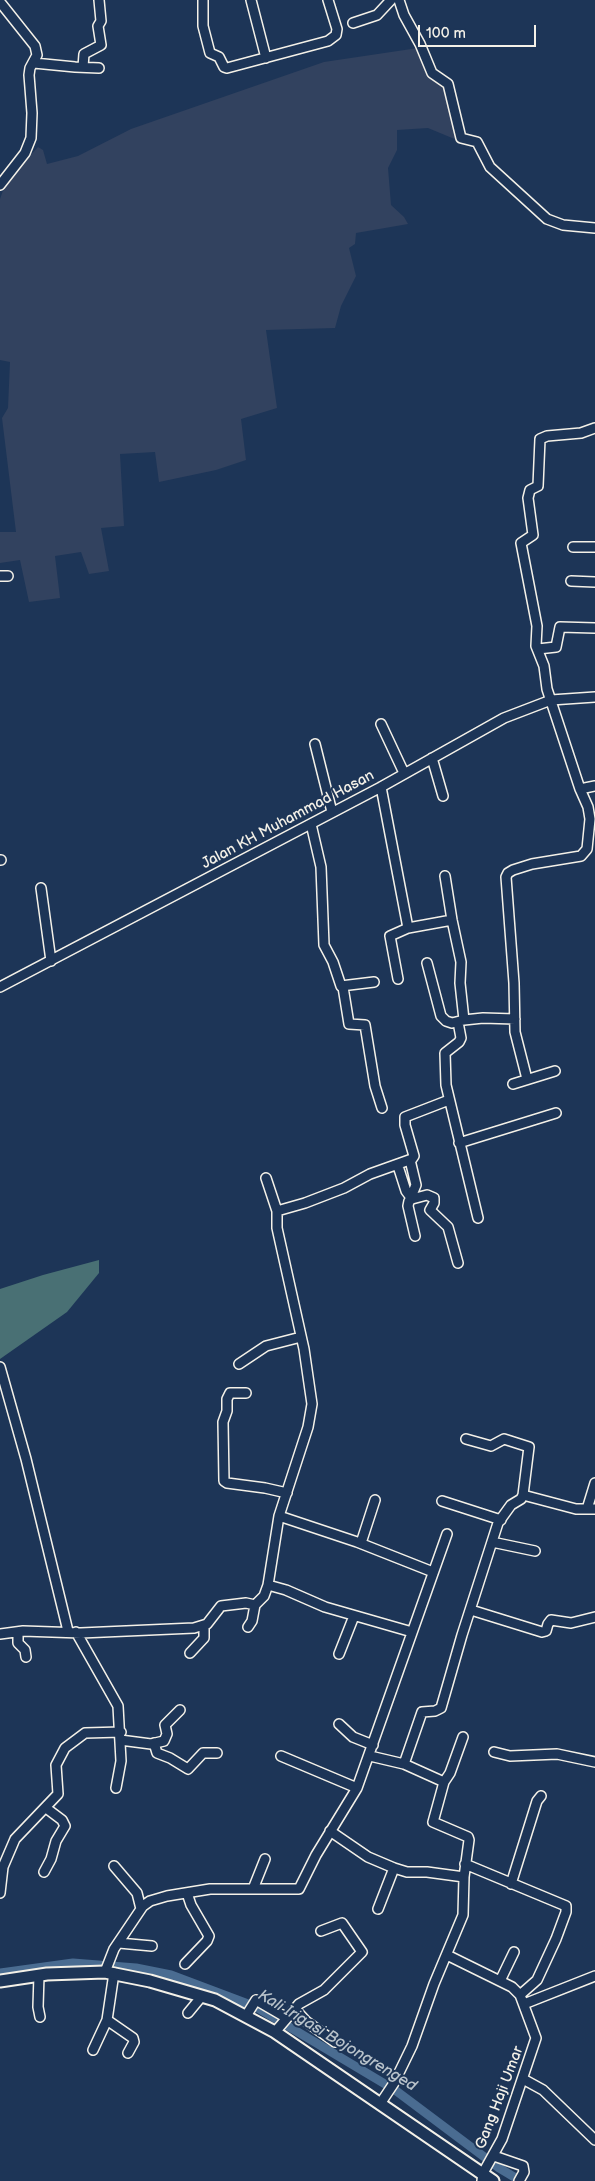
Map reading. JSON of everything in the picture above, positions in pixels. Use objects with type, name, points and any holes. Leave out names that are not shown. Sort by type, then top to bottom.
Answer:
[{"type":"main road","points":[[0,1981],[39,1975],[109,1971],[215,2000],[248,2014],[277,2030],[381,2102],[487,2167],[493,2181]]},
{"type":"street","points":[[83,67],[84,54],[101,45],[99,0]]},
{"type":"street","points":[[203,0],[203,26],[210,53],[219,57],[224,67],[227,68],[319,44],[332,38],[337,29],[328,0]]},
{"type":"street","points":[[252,0],[266,58]]},
{"type":"street","points":[[353,23],[377,16],[391,0]]},
{"type":"street","points":[[399,0],[404,15],[420,44],[432,73],[448,84],[461,138],[477,142],[490,167],[547,219],[563,225],[595,228]]},
{"type":"street","points":[[0,3],[37,49],[37,55],[30,68],[29,75],[33,127],[31,138],[25,153],[0,185]]},
{"type":"street","points":[[34,63],[99,68]]},
{"type":"street","points":[[527,1079],[519,1054],[515,1019],[506,877],[513,870],[532,864],[581,856],[588,844],[590,811],[580,789],[546,689],[544,666],[538,649],[536,618],[521,545],[522,541],[533,535],[528,498],[530,490],[538,486],[539,442],[544,436],[573,434],[595,428]]},
{"type":"street","points":[[573,547],[595,546]]},
{"type":"street","points":[[571,581],[595,582]]},
{"type":"street","points":[[538,649],[556,647],[560,627],[595,628]]},
{"type":"street","name":"Jalan KH Muhammad Hasan","points":[[0,987],[382,787],[504,718],[551,700],[595,697]]},
{"type":"street","points":[[381,724],[404,773]]},
{"type":"street","points":[[315,744],[332,812]]},
{"type":"street","points":[[432,758],[443,796]]},
{"type":"street","points":[[580,789],[595,786]]},
{"type":"street","points":[[382,787],[408,928]]},
{"type":"street","points":[[311,824],[321,867],[322,941],[343,987],[349,1024],[365,1025],[375,1086],[382,1108]]},
{"type":"street","points":[[445,876],[461,962],[461,1038],[459,1042],[445,1053],[449,1100],[478,1218]]},
{"type":"street","points":[[41,888],[51,961]]},
{"type":"street","points":[[398,979],[390,936],[408,928],[452,920]]},
{"type":"street","points":[[427,962],[441,1016],[446,1022],[515,1019]]},
{"type":"street","points":[[343,987],[374,982]]},
{"type":"street","points":[[513,1084],[555,1071]]},
{"type":"street","points":[[277,1211],[305,1203],[344,1188],[370,1174],[398,1166],[410,1160],[414,1156],[405,1125],[405,1117],[449,1100]]},
{"type":"street","points":[[459,1143],[556,1113]]},
{"type":"street","points":[[410,1160],[416,1185],[408,1206],[415,1236]]},
{"type":"street","points":[[398,1166],[406,1192],[411,1198]]},
{"type":"street","points":[[248,1627],[252,1620],[255,1605],[264,1596],[268,1585],[279,1516],[312,1414],[311,1388],[277,1228],[277,1211],[266,1178]]},
{"type":"street","points":[[411,1198],[427,1195],[434,1198],[434,1203],[430,1210],[448,1227],[458,1263]]},
{"type":"street","points":[[239,1364],[266,1346],[301,1337]]},
{"type":"street","points":[[0,1368],[72,1632],[118,1706],[121,1761],[116,1788]]},
{"type":"street","points":[[246,1393],[234,1392],[228,1396],[227,1411],[223,1422],[224,1480],[227,1483],[287,1493]]},
{"type":"street","points":[[404,1764],[422,1712],[435,1711],[441,1708],[462,1634],[492,1542],[501,1520],[512,1503],[521,1499],[523,1495],[529,1447],[504,1439],[491,1446],[466,1439]]},
{"type":"street","points":[[523,1495],[576,1509],[591,1509],[595,1483]]},
{"type":"street","points":[[361,1543],[375,1500]]},
{"type":"street","points":[[442,1501],[501,1520]]},
{"type":"street","points":[[279,1516],[361,1543],[433,1572]]},
{"type":"street","points":[[93,2050],[107,2020],[109,1971],[116,1946],[140,1909],[150,1901],[210,1889],[298,1890],[306,1879],[316,1855],[357,1788],[374,1745],[447,1534]]},
{"type":"street","points":[[492,1542],[535,1551]]},
{"type":"street","points":[[268,1585],[354,1616],[412,1632]]},
{"type":"street","points":[[0,1634],[176,1629],[204,1626],[211,1619],[215,1611],[224,1604],[246,1602],[255,1605]]},
{"type":"street","points":[[471,1610],[542,1632],[546,1631],[551,1620],[571,1623],[595,1617]]},
{"type":"street","points":[[339,1654],[354,1616]]},
{"type":"street","points":[[190,1653],[204,1638],[204,1626]]},
{"type":"street","points":[[18,1632],[18,1643],[25,1650],[26,1657]]},
{"type":"street","points":[[0,1893],[3,1866],[15,1839],[58,1794],[56,1764],[65,1748],[85,1734],[120,1736],[154,1743],[167,1738],[165,1725],[180,1710]]},
{"type":"street","points":[[339,1724],[353,1737],[374,1745]]},
{"type":"street","points":[[381,2102],[394,2082],[412,2046],[463,1915],[468,1837],[434,1822],[444,1782],[450,1773],[463,1737]]},
{"type":"street","points":[[154,1743],[157,1753],[170,1758],[188,1770],[203,1753],[217,1753]]},
{"type":"street","points":[[494,1752],[510,1756],[557,1754],[595,1762]]},
{"type":"street","points":[[281,1756],[357,1788]]},
{"type":"street","points":[[370,1756],[404,1764],[444,1782]]},
{"type":"street","points":[[511,1884],[537,1801],[541,1796]]},
{"type":"street","points":[[44,1872],[51,1859],[56,1841],[65,1826],[62,1820],[46,1808]]},
{"type":"street","points":[[330,1831],[368,1858],[394,1868],[407,1872],[427,1872],[464,1877]]},
{"type":"street","points":[[253,1889],[265,1859]]},
{"type":"street","points":[[465,1864],[566,1906],[566,1912],[556,1939],[537,1980],[522,1999]]},
{"type":"street","points":[[114,1866],[137,1893],[140,1909]]},
{"type":"street","points":[[378,1909],[394,1868]]},
{"type":"street","points":[[185,1964],[207,1941],[209,1936],[191,1905],[187,1893]]},
{"type":"street","points":[[277,2030],[299,2004],[324,1990],[362,1952],[342,1923],[321,1931]]},
{"type":"street","points":[[116,1946],[152,1946]]},
{"type":"street","points":[[500,1981],[514,1952]]},
{"type":"street","points":[[447,1955],[512,1987],[522,1999]]},
{"type":"street","points":[[39,1975],[38,2007],[40,2016]]},
{"type":"street","points":[[522,1999],[595,1976]]},
{"type":"street","points":[[188,2013],[202,1996]]},
{"type":"street","name":"Gang Haji Umar","points":[[487,2167],[502,2139],[536,2038],[522,1999]]},
{"type":"street","points":[[248,2014],[256,2000],[286,2018]]},
{"type":"street","points":[[295,2010],[335,2042]]},
{"type":"street","points":[[107,2020],[133,2038],[134,2042],[128,2053]]},
{"type":"street","points":[[523,2078],[543,2090],[595,2140]]},
{"type":"street","points":[[487,2167],[523,2166],[524,2172],[520,2179]]},
{"type":"shaded area","points":[[418,48],[424,67],[433,78],[444,84],[457,140],[428,128],[397,130],[397,150],[388,168],[391,205],[404,217],[408,224],[356,233],[355,244],[349,248],[356,276],[341,306],[335,328],[266,330],[277,408],[241,419],[246,460],[216,470],[159,482],[155,452],[120,454],[124,526],[101,528],[109,571],[89,574],[81,552],[55,556],[60,598],[29,602],[20,560],[0,563],[0,532],[16,532],[2,418],[8,408],[10,362],[0,360],[0,199],[6,182],[38,147],[43,150],[47,164],[78,156],[131,129],[324,62]]},
{"type":"green space","points":[[99,1260],[99,1273],[67,1312],[0,1359],[0,1289]]},
{"type":"waterway","name":"Kali Irigasi Bojongrenged","points":[[0,1973],[73,1963],[136,1968],[171,1975],[256,2007],[395,2090],[499,2168],[521,2181]]}]
